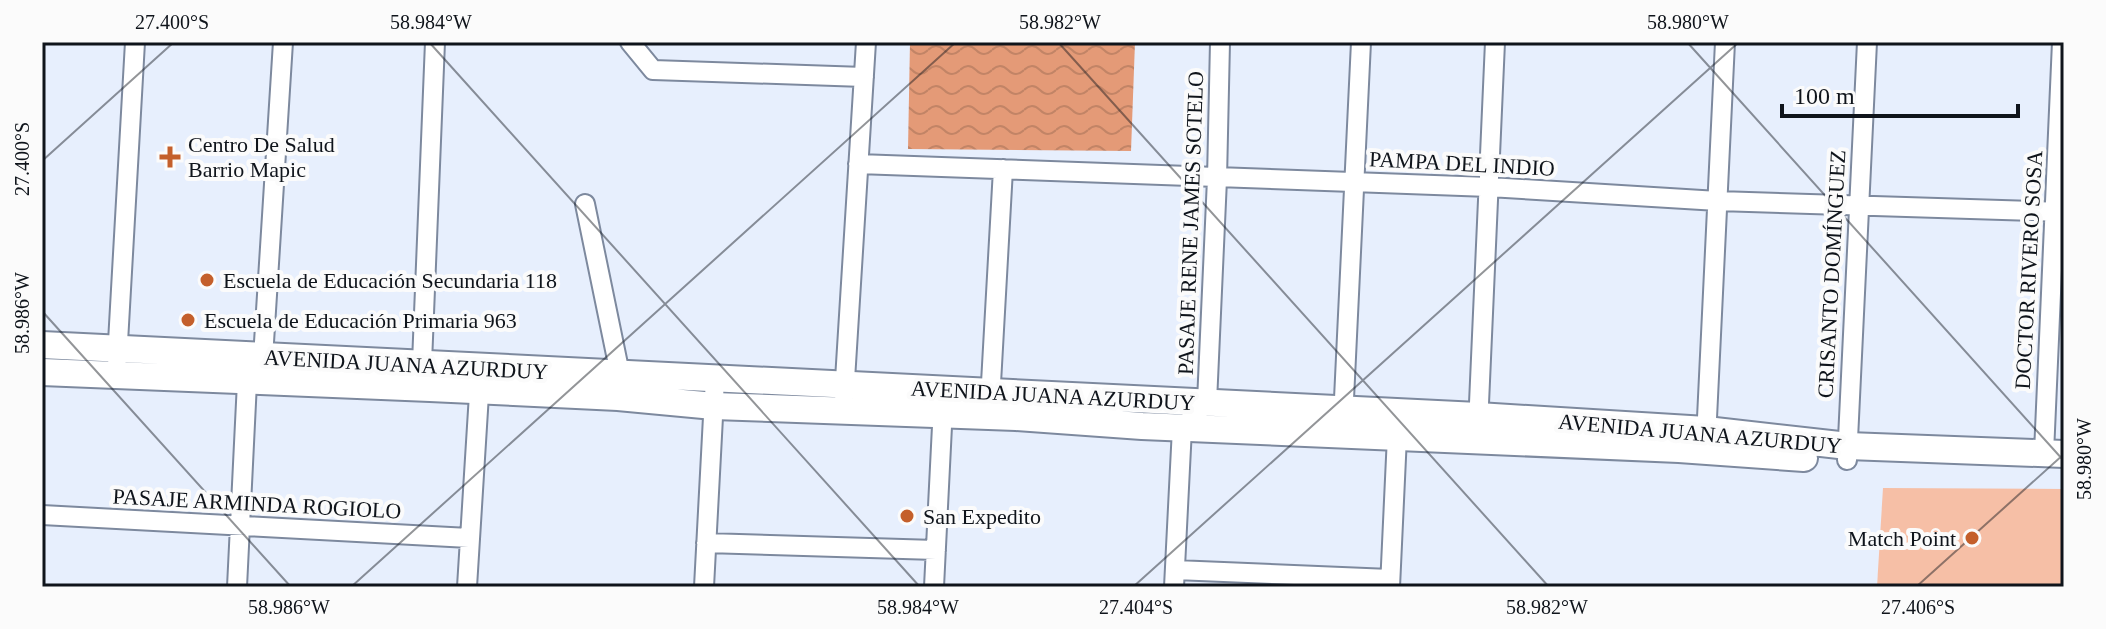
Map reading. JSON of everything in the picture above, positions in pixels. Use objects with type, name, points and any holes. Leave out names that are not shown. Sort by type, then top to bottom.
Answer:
[{"type":"main road","name":"AVENIDA JUANA AZURDUY","points":[[42,345],[263,358],[480,380],[619,386],[715,379],[844,384],[944,402]]},
{"type":"main road","name":"AVENIDA JUANA AZURDUY","points":[[42,372],[247,382],[426,376]]},
{"type":"main road","name":"AVENIDA JUANA AZURDUY","points":[[619,386],[714,406],[844,411],[944,402],[1207,402],[1343,422],[1397,436],[1478,428]]},
{"type":"main road","name":"AVENIDA JUANA AZURDUY","points":[[990,404],[1182,428],[1343,422],[1706,441],[1847,453],[2057,458]]},
{"type":"street","points":[[116,375],[135,42]]},
{"type":"street","points":[[237,587],[247,382],[263,358],[283,42]]},
{"type":"street","points":[[426,376],[435,42]]},
{"type":"street","points":[[630,42],[653,70],[864,77]]},
{"type":"street","points":[[844,411],[866,42]]},
{"type":"street","name":"PASAJE RENE JAMES SOTELO","points":[[1182,428],[1207,402],[1220,42]]},
{"type":"street","points":[[1343,422],[1361,42]]},
{"type":"street","points":[[1478,428],[1495,42]]},
{"type":"street","points":[[1706,441],[1725,42]]},
{"type":"street","name":"CRISANTO DOMÍNGUEZ","points":[[1847,453],[1867,42]]},
{"type":"street","name":"DOCTOR RIVERO SOSA","points":[[2057,458],[2062,42]]},
{"type":"street","name":"PAMPA DEL INDIO","points":[[858,164],[1489,187],[1718,201],[2060,212]]},
{"type":"street","points":[[990,404],[1003,169]]},
{"type":"street","points":[[585,204],[619,386]]},
{"type":"street","points":[[704,587],[715,379]]},
{"type":"street","points":[[467,587],[480,380]]},
{"type":"street","points":[[934,587],[944,402]]},
{"type":"street","points":[[1182,428],[1174,578],[1390,583],[1397,436]]},
{"type":"street","name":"PASAJE ARMINDA ROGIOLO","points":[[42,515],[469,538]]},
{"type":"street","points":[[706,543],[936,550]]},
{"type":"shaded area","name":"Match Point","points":[[1883,488],[2064,489],[2064,587],[1877,587]]},
{"type":"water","points":[[910,42],[1135,42],[1131,151],[908,149]]},
{"type":"place","name":"Centro De Salud Barrio Mapic","points":[[170,157]]},
{"type":"place","name":"Escuela de Educación Secundaria 118","points":[[207,280]]},
{"type":"place","name":"Escuela de Educación Primaria 963","points":[[188,320]]},
{"type":"place","name":"San Expedito","points":[[907,516]]},
{"type":"place","name":"Match Point","points":[[1972,538]]}]
